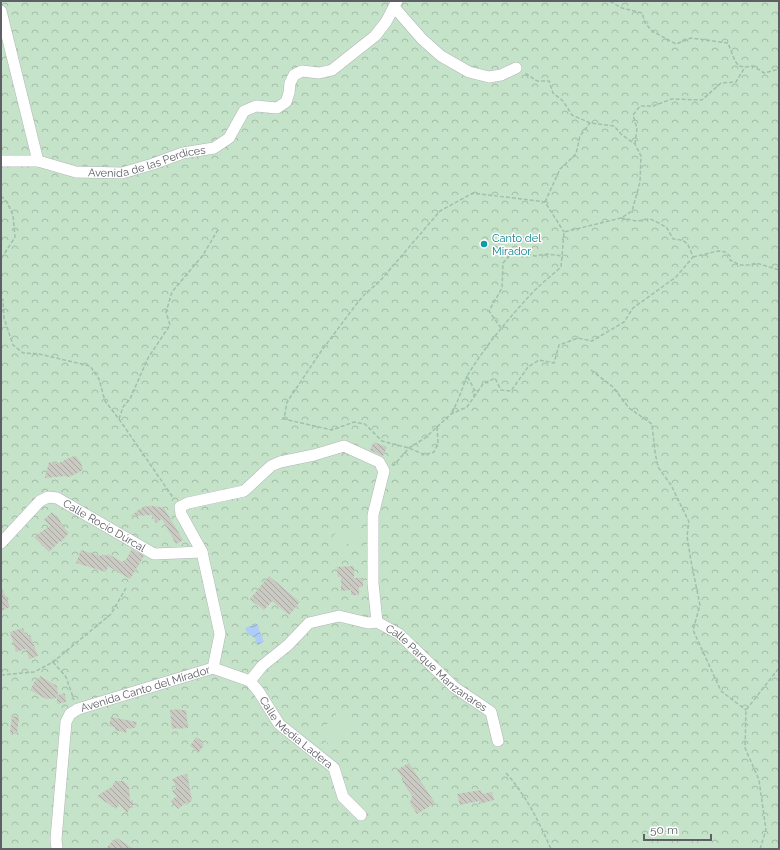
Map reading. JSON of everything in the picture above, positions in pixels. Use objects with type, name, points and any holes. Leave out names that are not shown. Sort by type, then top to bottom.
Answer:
[{"type":"street","points":[[396,4],[422,39],[441,56],[469,72],[490,77],[501,76],[516,68]]},
{"type":"street","name":"Avenida de las Perdices","points":[[1,161],[38,161],[76,172],[122,173],[183,153],[214,148],[229,138],[244,111],[256,106],[277,108],[286,102],[290,82],[294,75],[302,71],[319,73],[332,70],[338,66],[375,36],[386,22],[396,4]]},
{"type":"street","points":[[1,11],[38,161]]},
{"type":"street","points":[[180,507],[188,503],[244,491],[271,466],[280,462],[314,455],[344,446],[379,462]]},
{"type":"street","name":"Calle Parque Manzanares","points":[[378,622],[373,582],[373,515],[384,471],[379,462]]},
{"type":"street","name":"Calle Rocío Dúrcal","points":[[1,543],[40,501],[48,497],[57,498],[154,554],[202,552]]},
{"type":"street","name":"Avenida Canto del Mirador","points":[[57,849],[56,839],[66,722],[70,714],[78,709],[213,668],[220,634],[202,552],[180,514],[180,507]]},
{"type":"street","name":"Calle Parque Manzanares","points":[[250,681],[262,666],[288,645],[309,623],[339,616],[368,623],[378,622],[399,634],[454,687],[491,712],[498,741]]},
{"type":"street","points":[[213,668],[250,681]]},
{"type":"street","name":"Calle Media Ladera","points":[[250,681],[259,692],[278,724],[334,768],[343,797],[361,815]]},
{"type":"path","points":[[611,1],[622,8],[642,13],[645,23],[652,31],[676,44],[690,38],[728,43],[735,61],[739,66],[753,66],[764,73],[779,68]]},
{"type":"path","points":[[635,144],[637,128],[633,114],[640,106],[653,106],[672,99],[702,100],[721,83],[736,82],[745,67]]},
{"type":"path","points":[[516,68],[537,81],[549,81],[553,93],[563,101],[572,115],[590,122],[614,126],[622,135],[635,144],[641,156],[640,182],[632,211],[621,218],[564,232]]},
{"type":"path","points":[[545,202],[560,169],[576,154],[580,136],[590,122]]},
{"type":"path","points":[[437,426],[438,443],[434,452],[425,455],[408,448],[382,441],[365,424],[354,422],[332,430],[284,419],[287,402],[322,350],[364,295],[380,282],[440,211],[473,193],[545,202]]},
{"type":"path","points":[[1,196],[7,202],[13,215],[15,237],[1,259]]},
{"type":"path","points":[[451,414],[467,376],[478,357],[501,328],[534,291],[561,267],[564,232],[545,202]]},
{"type":"path","points":[[621,218],[637,221],[650,220],[659,223],[667,228],[673,239],[680,240],[688,244],[693,257]]},
{"type":"path","points":[[119,419],[123,407],[130,399],[148,358],[170,325],[166,312],[172,292],[203,255],[219,228]]},
{"type":"path","points":[[501,328],[489,311],[502,288],[503,263],[514,251],[535,256],[547,254],[562,256]]},
{"type":"path","points":[[379,462],[394,465],[408,448],[425,438],[451,414],[467,407],[483,384],[495,378],[501,390],[511,391],[528,367],[539,360],[554,363],[559,345],[578,338],[592,342],[624,322],[633,308],[676,277],[693,257],[718,251],[725,252],[730,256],[730,260],[740,265],[750,265],[756,263],[779,270]]},
{"type":"path","points":[[1,298],[3,300],[4,318],[13,345],[23,353],[39,354],[90,366],[100,379],[105,401],[180,507]]},
{"type":"path","points":[[591,370],[613,387],[630,408],[652,424],[658,467],[671,485],[689,522],[688,536],[691,561],[700,605],[693,630],[721,691],[746,710]]},
{"type":"path","points":[[467,376],[474,389],[474,397]]},
{"type":"path","points":[[1,676],[34,672],[53,662],[111,614],[126,588]]},
{"type":"path","points":[[53,662],[66,677],[78,709]]},
{"type":"path","points":[[760,849],[766,830],[759,780],[745,748],[746,710],[779,668]]},
{"type":"path","points":[[506,774],[515,783],[536,817],[551,849]]},
{"type":"green space","points":[[1,1],[779,1],[779,849],[1,849]]},
{"type":"green space","points":[[359,525],[363,538],[338,548],[333,535]]},
{"type":"green space","points":[[342,708],[355,720],[331,746],[318,734]]},
{"type":"water","points":[[257,624],[264,642],[257,645],[255,638],[248,634],[245,628]]},
{"type":"building","points":[[374,442],[387,447],[383,456],[370,450]]},
{"type":"building","points":[[76,456],[81,463],[83,470],[69,477],[45,478],[49,462],[57,464]]},
{"type":"building","points":[[148,506],[164,508],[183,540],[176,544],[162,519],[156,523],[152,515],[131,516],[140,509]]},
{"type":"building","points":[[52,512],[61,521],[60,522],[65,527],[64,528],[69,533],[49,552],[34,537],[50,526],[44,520]]},
{"type":"building","points":[[132,549],[144,556],[130,579],[108,566],[106,572],[76,563],[81,550],[101,556],[102,554],[107,556],[108,554],[124,563]]},
{"type":"building","points":[[354,566],[354,578],[363,578],[363,587],[359,587],[359,595],[351,595],[351,590],[341,591],[341,577],[338,577],[337,567]]},
{"type":"building","points":[[269,576],[300,602],[289,615],[272,601],[264,610],[250,599]]},
{"type":"building","points":[[1,586],[10,607],[1,611]]},
{"type":"building","points":[[23,628],[26,636],[30,635],[38,656],[29,659],[26,649],[16,652],[10,632]]},
{"type":"building","points":[[40,676],[57,686],[58,695],[65,693],[66,702],[57,704],[57,698],[46,699],[30,690],[36,679],[38,680]]},
{"type":"building","points":[[170,710],[186,710],[188,728],[172,729]]},
{"type":"building","points":[[12,716],[19,717],[17,734],[10,733]]},
{"type":"building","points":[[111,717],[137,722],[135,728],[127,728],[126,733],[115,730],[115,727],[109,726]]},
{"type":"building","points":[[196,737],[202,741],[201,743],[204,745],[199,752],[190,746]]},
{"type":"building","points":[[409,763],[435,803],[417,814],[410,803],[412,796],[397,770]]},
{"type":"building","points":[[187,774],[192,800],[187,805],[186,803],[178,809],[171,801],[177,796],[172,791],[177,787],[172,780],[178,776]]},
{"type":"building","points":[[115,781],[124,781],[129,787],[130,801],[133,800],[133,808],[130,808],[127,813],[119,804],[116,809],[97,796],[113,786]]},
{"type":"building","points":[[481,790],[482,794],[492,792],[494,800],[479,804],[479,801],[460,805],[457,794]]},
{"type":"building","points":[[117,838],[134,849],[106,849],[113,840],[115,841]]},
{"type":"place","name":"Canto del Mirador","points":[[484,244]]}]
